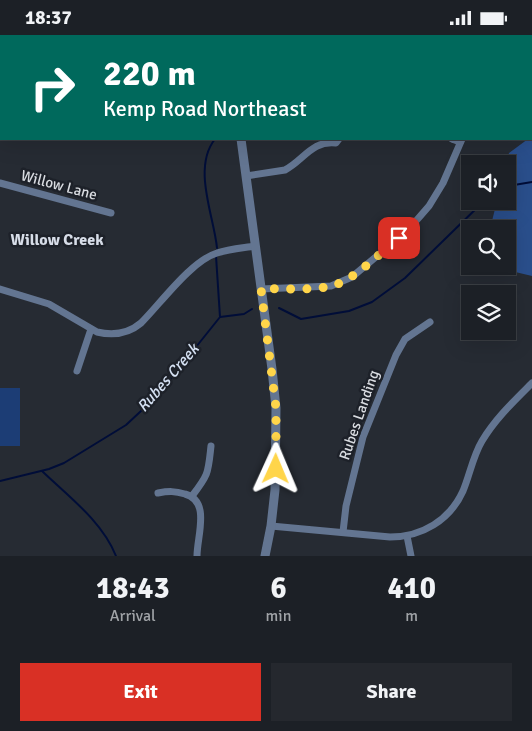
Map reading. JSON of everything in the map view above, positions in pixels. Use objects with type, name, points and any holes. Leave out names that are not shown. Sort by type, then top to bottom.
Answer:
[{"type":"street","points":[[241,140],[276,408],[276,469],[271,525],[265,556]]},
{"type":"street","points":[[246,176],[276,173],[285,170],[309,151],[326,143],[336,143],[338,140]]},
{"type":"street","points":[[261,289],[330,286],[352,277],[404,233],[429,206],[443,183],[461,140]]},
{"type":"street","name":"Willow Lane","points":[[0,183],[111,213]]},
{"type":"street","points":[[0,289],[49,304],[97,332],[113,334],[134,329],[149,316],[189,271],[204,259],[227,250],[255,246]]},
{"type":"street","name":"Rubes Landing","points":[[343,533],[346,506],[363,437],[396,355],[405,339],[430,322]]},
{"type":"street","points":[[77,371],[91,329]]},
{"type":"street","points":[[271,525],[390,537],[407,536],[435,524],[453,507],[463,490],[482,441],[501,415],[532,383]]},
{"type":"street","points":[[192,496],[208,474],[211,446]]},
{"type":"street","points":[[158,493],[172,490],[192,496],[197,500],[200,522],[197,556]]},
{"type":"street","points":[[407,536],[411,556]]},
{"type":"shaded area","points":[[527,140],[532,140],[532,276],[516,272],[516,220],[492,220],[495,210],[516,210],[516,155],[508,155]]},
{"type":"shaded area","points":[[0,388],[20,388],[20,446],[0,446]]},
{"type":"waterway","name":"Rubes Creek","points":[[214,140],[208,151],[205,164],[205,178],[217,248]]},
{"type":"waterway","points":[[516,185],[532,182]]},
{"type":"waterway","points":[[279,308],[301,319],[349,311],[372,302],[405,278],[475,210]]},
{"type":"waterway","name":"Rubes Creek","points":[[0,481],[49,469],[64,463],[126,425],[156,397],[220,317],[216,256]]},
{"type":"waterway","points":[[220,317],[244,314],[252,309]]},
{"type":"waterway","points":[[42,471],[93,520],[110,543],[116,556]]},
{"type":"district","name":"Willow Creek","points":[[57,240]]},
{"type":"route","points":[[276,469],[276,408],[261,289],[324,287],[337,284],[352,277],[399,238]]}]
